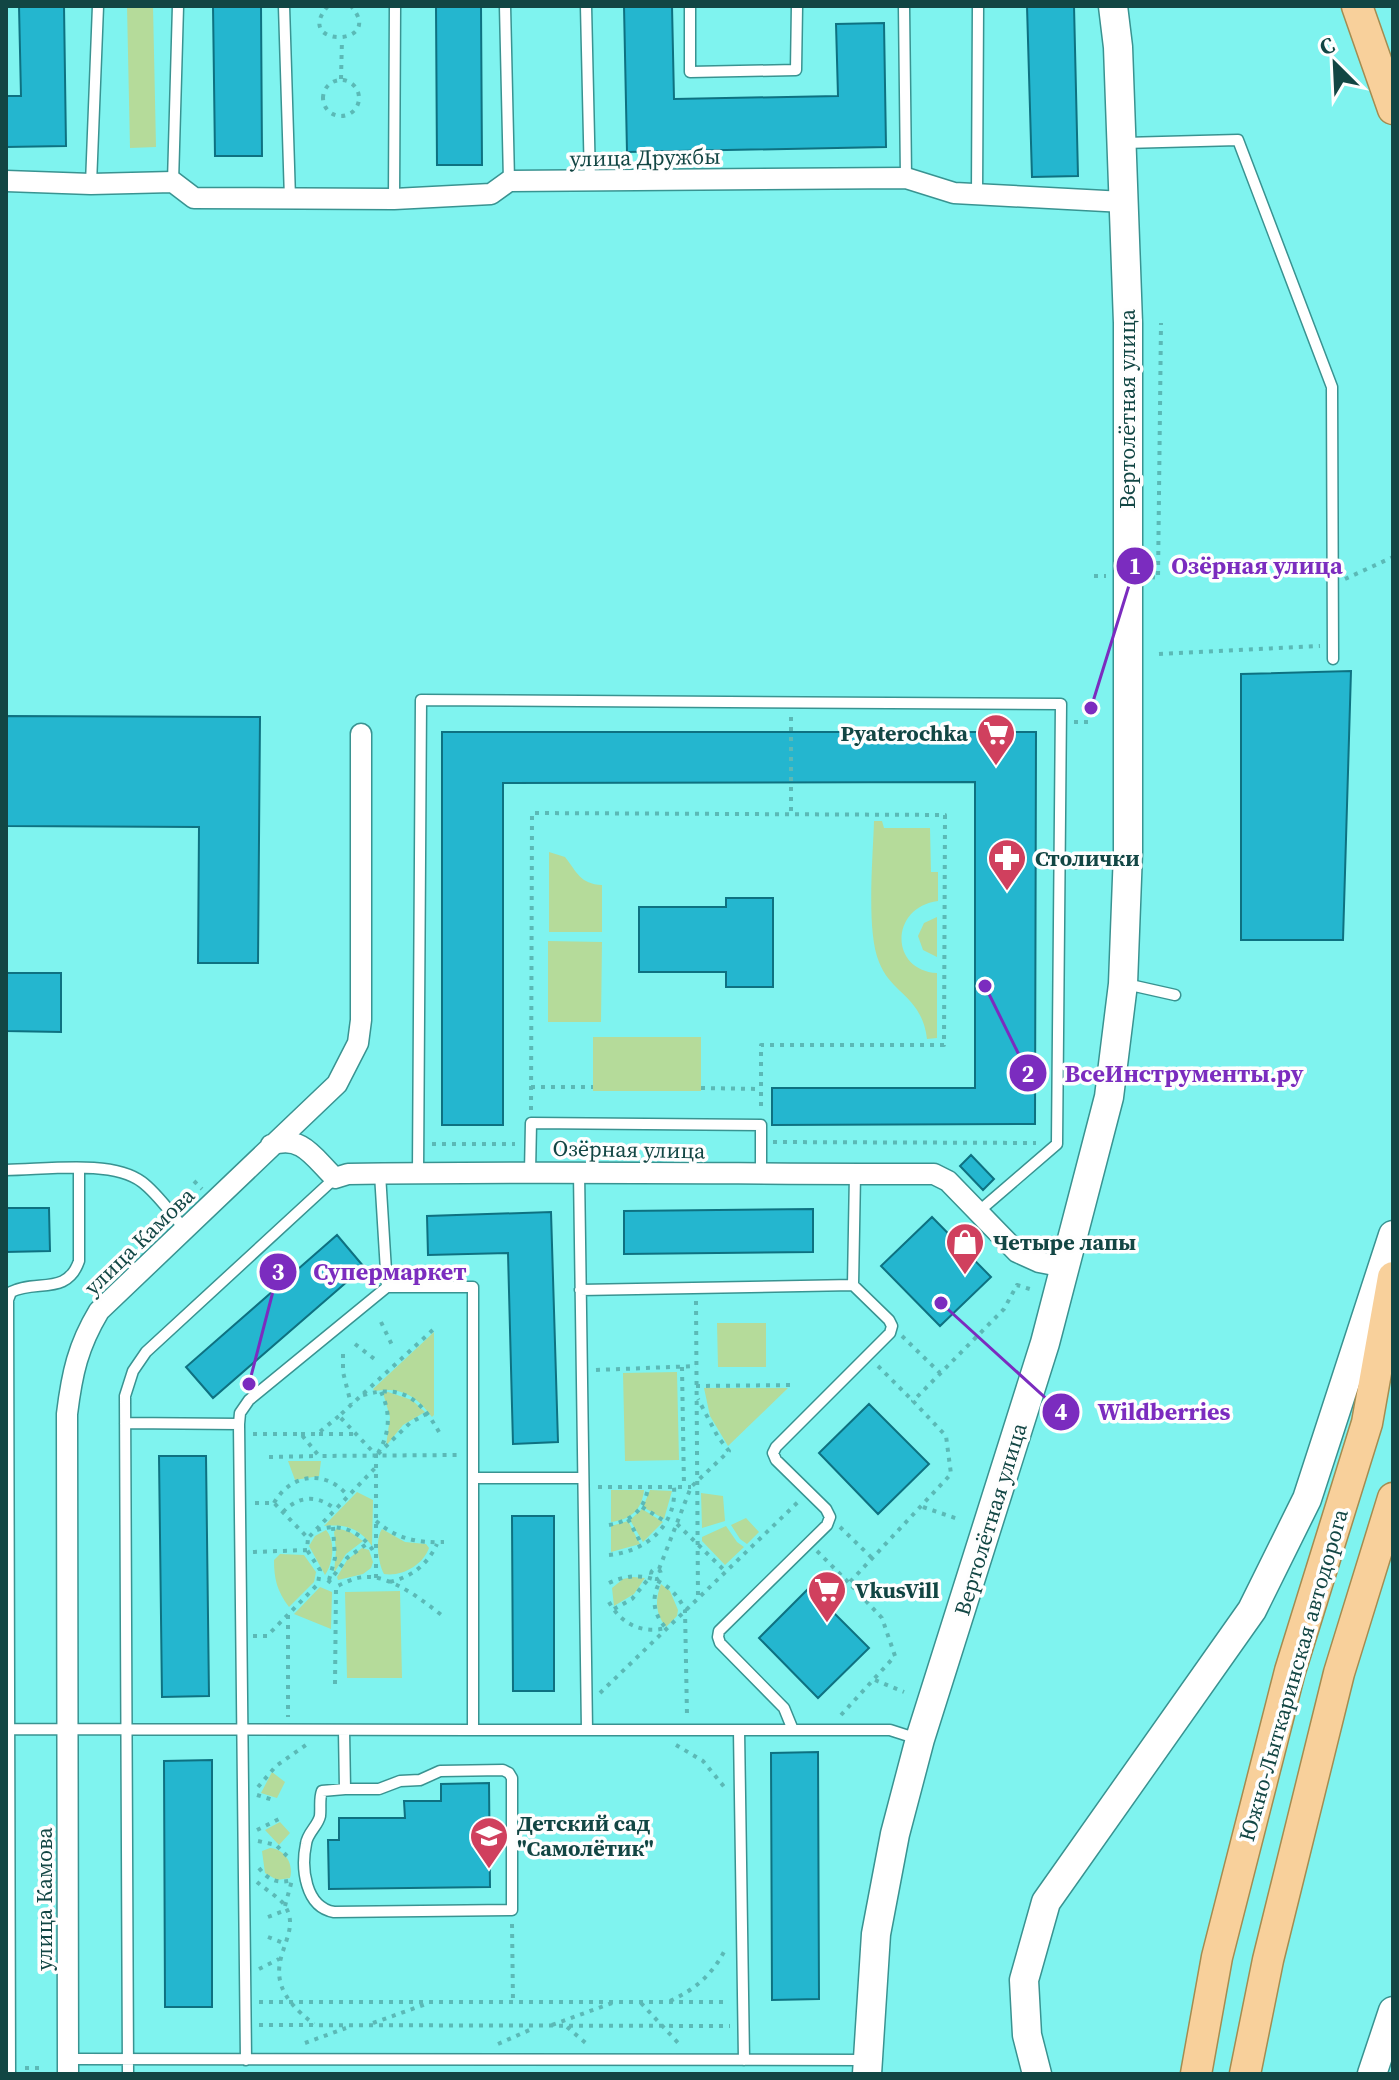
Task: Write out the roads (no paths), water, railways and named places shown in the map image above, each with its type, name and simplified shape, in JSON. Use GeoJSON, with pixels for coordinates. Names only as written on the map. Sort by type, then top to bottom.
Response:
{"type":"FeatureCollection","features":[{"type":"Feature","properties":{"kind":"main road"},"geometry":{"type":"LineString","coordinates":[[1357,6],[1393,109]]}},
{"type":"Feature","properties":{"kind":"main road","name":"Южно-Лыткаринская автодорога"},"geometry":{"type":"LineString","coordinates":[[1196,2074],[1217,1957],[1290,1671],[1367,1423],[1393,1277]]}},
{"type":"Feature","properties":{"kind":"main road","name":"Южно-Лыткаринская автодорога"},"geometry":{"type":"LineString","coordinates":[[1245,2074],[1268,1960],[1339,1673],[1393,1498]]}},
{"type":"Feature","properties":{"kind":"street","name":"Вертолётная улица"},"geometry":{"type":"LineString","coordinates":[[868,2067],[876,1934],[895,1834],[920,1739],[1040,1358],[1065,1267],[1109,1097],[1123,984],[1128,852],[1128,323],[1118,47],[1113,6]]}},
{"type":"Feature","properties":{"kind":"street","name":"улица Дружбы"},"geometry":{"type":"LineString","coordinates":[[173,182],[194,198],[394,199],[491,194],[509,181],[906,178],[954,193],[1124,202]]}},
{"type":"Feature","properties":{"kind":"street"},"geometry":{"type":"LineString","coordinates":[[6,181],[91,184],[173,182]]}},
{"type":"Feature","properties":{"kind":"street","name":"улица Камова"},"geometry":{"type":"LineString","coordinates":[[68,2067],[67,1414],[76,1357],[84,1335],[99,1311],[337,1084],[358,1043],[361,1020],[361,734]]}},
{"type":"Feature","properties":{"kind":"street"},"geometry":{"type":"LineString","coordinates":[[270,1146],[283,1141],[297,1142],[335,1178]]}},
{"type":"Feature","properties":{"kind":"street","name":"Озёрная улица"},"geometry":{"type":"LineString","coordinates":[[335,1178],[348,1174],[579,1171],[934,1174],[948,1181],[1017,1252],[1039,1262],[1065,1267]]}},
{"type":"Feature","properties":{"kind":"street"},"geometry":{"type":"LineString","coordinates":[[1037,2074],[1027,2035],[1024,1980],[1046,1902],[1252,1610],[1307,1499],[1393,1235]]}},
{"type":"Feature","properties":{"kind":"street"},"geometry":{"type":"LineString","coordinates":[[1372,2074],[1393,2011]]}},
{"type":"Feature","properties":{"kind":"lane"},"geometry":{"type":"LineString","coordinates":[[91,184],[98,6]]}},
{"type":"Feature","properties":{"kind":"lane"},"geometry":{"type":"LineString","coordinates":[[173,182],[178,6]]}},
{"type":"Feature","properties":{"kind":"lane"},"geometry":{"type":"LineString","coordinates":[[284,6],[290,199]]}},
{"type":"Feature","properties":{"kind":"lane"},"geometry":{"type":"LineString","coordinates":[[394,199],[395,6]]}},
{"type":"Feature","properties":{"kind":"lane"},"geometry":{"type":"LineString","coordinates":[[505,6],[509,181]]}},
{"type":"Feature","properties":{"kind":"lane"},"geometry":{"type":"LineString","coordinates":[[586,6],[590,182]]}},
{"type":"Feature","properties":{"kind":"lane"},"geometry":{"type":"LineString","coordinates":[[690,6],[690,72],[796,70],[797,6]]}},
{"type":"Feature","properties":{"kind":"lane"},"geometry":{"type":"LineString","coordinates":[[904,6],[906,178]]}},
{"type":"Feature","properties":{"kind":"lane"},"geometry":{"type":"LineString","coordinates":[[977,194],[978,6]]}},
{"type":"Feature","properties":{"kind":"lane"},"geometry":{"type":"LineString","coordinates":[[1122,143],[1238,140],[1332,387],[1333,659]]}},
{"type":"Feature","properties":{"kind":"lane"},"geometry":{"type":"LineString","coordinates":[[418,1173],[421,700],[1061,704],[1057,1144],[978,1212]]}},
{"type":"Feature","properties":{"kind":"lane"},"geometry":{"type":"LineString","coordinates":[[1123,984],[1175,995]]}},
{"type":"Feature","properties":{"kind":"lane"},"geometry":{"type":"LineString","coordinates":[[530,1172],[531,1123],[761,1125],[761,1174]]}},
{"type":"Feature","properties":{"kind":"lane"},"geometry":{"type":"LineString","coordinates":[[10,2074],[8,1300],[11,1292],[21,1287],[52,1285],[76,1271],[79,1261],[79,1169]]}},
{"type":"Feature","properties":{"kind":"lane"},"geometry":{"type":"LineString","coordinates":[[6,1170],[107,1169],[127,1174],[142,1182],[185,1229]]}},
{"type":"Feature","properties":{"kind":"lane"},"geometry":{"type":"LineString","coordinates":[[579,1171],[587,1730]]}},
{"type":"Feature","properties":{"kind":"lane"},"geometry":{"type":"LineString","coordinates":[[380,1174],[387,1287]]}},
{"type":"Feature","properties":{"kind":"lane"},"geometry":{"type":"LineString","coordinates":[[853,1285],[855,1174]]}},
{"type":"Feature","properties":{"kind":"lane"},"geometry":{"type":"LineString","coordinates":[[128,2074],[125,1396],[133,1371],[146,1352],[335,1178]]}},
{"type":"Feature","properties":{"kind":"lane"},"geometry":{"type":"LineString","coordinates":[[580,1290],[853,1285],[892,1326],[890,1333],[773,1453],[776,1460],[826,1509],[830,1517],[827,1525],[719,1631],[720,1643],[784,1708],[793,1730]]}},
{"type":"Feature","properties":{"kind":"lane"},"geometry":{"type":"LineString","coordinates":[[246,2060],[240,1413],[249,1400],[387,1287],[473,1287],[473,1730]]}},
{"type":"Feature","properties":{"kind":"lane"},"geometry":{"type":"LineString","coordinates":[[125,1423],[240,1429]]}},
{"type":"Feature","properties":{"kind":"lane"},"geometry":{"type":"LineString","coordinates":[[473,1478],[583,1483]]}},
{"type":"Feature","properties":{"kind":"lane"},"geometry":{"type":"LineString","coordinates":[[8,1729],[890,1730],[920,1739]]}},
{"type":"Feature","properties":{"kind":"lane"},"geometry":{"type":"LineString","coordinates":[[344,1730],[345,1789]]}},
{"type":"Feature","properties":{"kind":"lane"},"geometry":{"type":"LineString","coordinates":[[739,1730],[744,2060]]}},
{"type":"Feature","properties":{"kind":"lane"},"geometry":{"type":"LineString","coordinates":[[503,1770],[509,1773],[512,1778],[512,1910],[328,1911],[307,1890],[306,1842],[319,1819],[322,1791],[345,1789],[379,1789],[444,1771],[503,1770]]}},
{"type":"Feature","properties":{"kind":"lane"},"geometry":{"type":"LineString","coordinates":[[68,2067],[128,2059],[744,2060],[868,2067]]}},
{"type":"Feature","properties":{"kind":"lane"},"geometry":{"type":"LineString","coordinates":[[349,2059],[349,2074]]}},
{"type":"Feature","properties":{"kind":"lane"},"geometry":{"type":"LineString","coordinates":[[639,2060],[640,2074]]}},
{"type":"Feature","properties":{"kind":"place","name":"Озёрная улица"},"geometry":{"type":"Point","coordinates":[1091,708]}},
{"type":"Feature","properties":{"kind":"place","name":"Pyaterochka"},"geometry":{"type":"Point","coordinates":[996,767]}},
{"type":"Feature","properties":{"kind":"place","name":"Столички"},"geometry":{"type":"Point","coordinates":[1007,892]}},
{"type":"Feature","properties":{"kind":"place","name":"ВсеИнструменты.ру"},"geometry":{"type":"Point","coordinates":[985,986]}},
{"type":"Feature","properties":{"kind":"place","name":"Четыре лапы"},"geometry":{"type":"Point","coordinates":[965,1276]}},
{"type":"Feature","properties":{"kind":"place","name":"Wildberries"},"geometry":{"type":"Point","coordinates":[941,1303]}},
{"type":"Feature","properties":{"kind":"place","name":"Супермаркет"},"geometry":{"type":"Point","coordinates":[249,1384]}},
{"type":"Feature","properties":{"kind":"place","name":"VkusVill"},"geometry":{"type":"Point","coordinates":[827,1624]}},
{"type":"Feature","properties":{"kind":"place","name":"Детский сад \"Самолётик\""},"geometry":{"type":"Point","coordinates":[489,1870]}}]}
